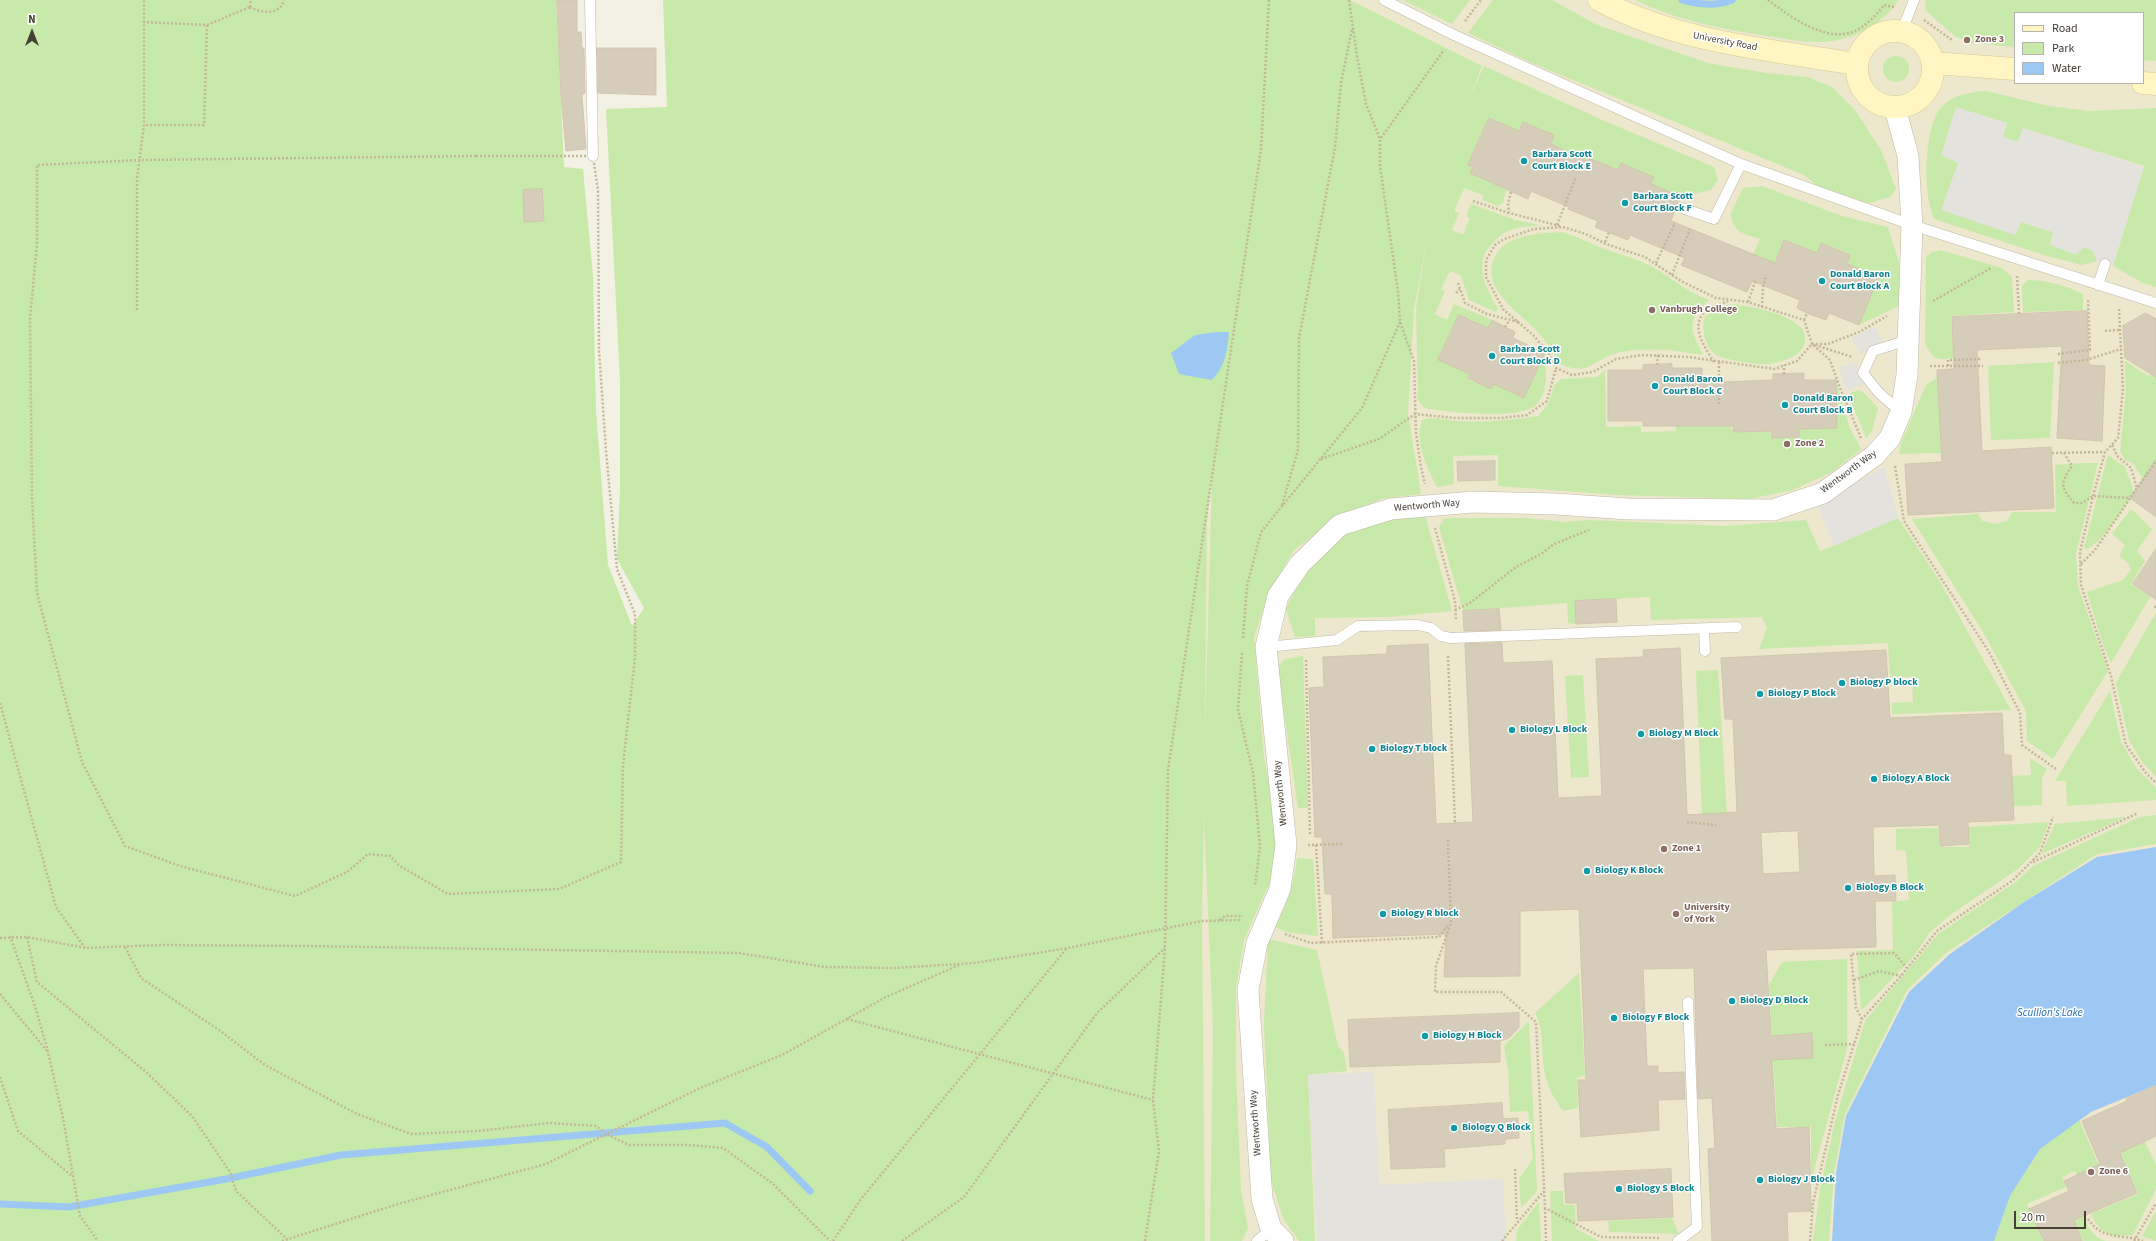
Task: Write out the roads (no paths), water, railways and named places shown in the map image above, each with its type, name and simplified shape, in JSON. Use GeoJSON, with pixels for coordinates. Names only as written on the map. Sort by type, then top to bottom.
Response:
{"type":"FeatureCollection","features":[{"type":"Feature","properties":{"kind":"street","name":"University Road"},"geometry":{"type":"LineString","coordinates":[[1599,0],[1620,12],[1690,35],[1750,48],[1857,64]]}},
{"type":"Feature","properties":{"kind":"street"},"geometry":{"type":"LineString","coordinates":[[1887,32],[1902,32],[1914,36],[1930,52],[1933,64],[1933,78],[1928,89],[1921,98],[1910,105],[1895,108],[1882,106],[1867,96],[1860,85],[1857,64],[1861,51],[1874,37],[1887,32]]}},
{"type":"Feature","properties":{"kind":"street"},"geometry":{"type":"LineString","coordinates":[[1933,64],[2014,69]]}},
{"type":"Feature","properties":{"kind":"street"},"geometry":{"type":"LineString","coordinates":[[2144,83],[2156,84]]}},
{"type":"Feature","properties":{"kind":"street","name":"Wentworth Way"},"geometry":{"type":"LineString","coordinates":[[1270,1237],[1262,1199],[1248,990],[1257,943],[1251,921],[1280,889],[1286,845],[1266,647],[1278,596],[1300,564],[1340,525],[1391,509],[1474,502],[1556,504],[1628,509],[1773,510],[1823,493],[1885,457],[1890,438],[1901,412],[1908,365],[1912,225],[1908,156],[1895,108]]}},
{"type":"Feature","properties":{"kind":"lane"},"geometry":{"type":"LineString","coordinates":[[590,0],[593,156]]}},
{"type":"Feature","properties":{"kind":"lane"},"geometry":{"type":"LineString","coordinates":[[1384,0],[1454,36],[1741,164],[1912,225],[2156,303]]}},
{"type":"Feature","properties":{"kind":"lane"},"geometry":{"type":"LineString","coordinates":[[1902,32],[1914,0]]}},
{"type":"Feature","properties":{"kind":"lane"},"geometry":{"type":"LineString","coordinates":[[1682,208],[1714,219],[1741,164]]}},
{"type":"Feature","properties":{"kind":"lane"},"geometry":{"type":"LineString","coordinates":[[2098,285],[2105,264]]}},
{"type":"Feature","properties":{"kind":"lane"},"geometry":{"type":"LineString","coordinates":[[1901,412],[1879,393],[1864,373],[1873,351],[1908,340]]}},
{"type":"Feature","properties":{"kind":"lane"},"geometry":{"type":"LineString","coordinates":[[1266,647],[1337,640],[1358,626],[1418,625],[1432,628],[1441,636],[1451,638],[1737,628]]}},
{"type":"Feature","properties":{"kind":"lane"},"geometry":{"type":"LineString","coordinates":[[1704,629],[1705,651]]}},
{"type":"Feature","properties":{"kind":"lane"},"geometry":{"type":"LineString","coordinates":[[1678,1241],[1697,1227],[1688,1002]]}},
{"type":"Feature","properties":{"kind":"water"},"geometry":{"type":"Polygon","coordinates":[[[1229,332],[1223,363],[1212,380],[1179,374],[1171,353],[1195,335],[1229,332]]]}},
{"type":"Feature","properties":{"kind":"water","name":"Scullion's Lake"},"geometry":{"type":"Polygon","coordinates":[[[2156,847],[2156,1085],[2091,1112],[2040,1149],[2010,1196],[1994,1241],[1832,1241],[1836,1173],[1846,1116],[1909,992],[1950,954],[2024,902],[2097,857],[2156,847]]]}},
{"type":"Feature","properties":{"kind":"waterway"},"geometry":{"type":"LineString","coordinates":[[1682,0],[1701,4],[1719,4],[1732,0]]}},
{"type":"Feature","properties":{"kind":"waterway"},"geometry":{"type":"LineString","coordinates":[[0,1204],[69,1207],[226,1179],[341,1155],[725,1123],[767,1147],[810,1191]]}},
{"type":"Feature","properties":{"kind":"place","name":"Zone 3"},"geometry":{"type":"Point","coordinates":[1967,40]}},
{"type":"Feature","properties":{"kind":"place","name":"Barbara Scott Court Block E"},"geometry":{"type":"Point","coordinates":[1524,161]}},
{"type":"Feature","properties":{"kind":"place","name":"Barbara Scott Court Block F"},"geometry":{"type":"Point","coordinates":[1625,203]}},
{"type":"Feature","properties":{"kind":"place","name":"Donald Baron Court Block A"},"geometry":{"type":"Point","coordinates":[1822,281]}},
{"type":"Feature","properties":{"kind":"place","name":"Vanbrugh College"},"geometry":{"type":"Point","coordinates":[1652,310]}},
{"type":"Feature","properties":{"kind":"place","name":"Barbara Scott Court Block D"},"geometry":{"type":"Point","coordinates":[1492,356]}},
{"type":"Feature","properties":{"kind":"place","name":"Donald Baron Court Block C"},"geometry":{"type":"Point","coordinates":[1655,386]}},
{"type":"Feature","properties":{"kind":"place","name":"Donald Baron Court Block B"},"geometry":{"type":"Point","coordinates":[1785,405]}},
{"type":"Feature","properties":{"kind":"place","name":"Zone 2"},"geometry":{"type":"Point","coordinates":[1787,444]}},
{"type":"Feature","properties":{"kind":"place","name":"Biology P block"},"geometry":{"type":"Point","coordinates":[1842,683]}},
{"type":"Feature","properties":{"kind":"place","name":"Biology P Block"},"geometry":{"type":"Point","coordinates":[1760,694]}},
{"type":"Feature","properties":{"kind":"place","name":"Biology L Block"},"geometry":{"type":"Point","coordinates":[1512,730]}},
{"type":"Feature","properties":{"kind":"place","name":"Biology M Block"},"geometry":{"type":"Point","coordinates":[1641,734]}},
{"type":"Feature","properties":{"kind":"place","name":"Biology T block"},"geometry":{"type":"Point","coordinates":[1372,749]}},
{"type":"Feature","properties":{"kind":"place","name":"Biology A Block"},"geometry":{"type":"Point","coordinates":[1874,779]}},
{"type":"Feature","properties":{"kind":"place","name":"Zone 1"},"geometry":{"type":"Point","coordinates":[1664,849]}},
{"type":"Feature","properties":{"kind":"place","name":"Biology K Block"},"geometry":{"type":"Point","coordinates":[1587,871]}},
{"type":"Feature","properties":{"kind":"place","name":"Biology B Block"},"geometry":{"type":"Point","coordinates":[1848,888]}},
{"type":"Feature","properties":{"kind":"place","name":"Biology R block"},"geometry":{"type":"Point","coordinates":[1383,914]}},
{"type":"Feature","properties":{"kind":"place","name":"University of York"},"geometry":{"type":"Point","coordinates":[1676,914]}},
{"type":"Feature","properties":{"kind":"place","name":"Biology D Block"},"geometry":{"type":"Point","coordinates":[1732,1001]}},
{"type":"Feature","properties":{"kind":"place","name":"Biology F Block"},"geometry":{"type":"Point","coordinates":[1614,1018]}},
{"type":"Feature","properties":{"kind":"place","name":"Biology H Block"},"geometry":{"type":"Point","coordinates":[1425,1036]}},
{"type":"Feature","properties":{"kind":"place","name":"Biology Q Block"},"geometry":{"type":"Point","coordinates":[1454,1128]}},
{"type":"Feature","properties":{"kind":"place","name":"Zone 6"},"geometry":{"type":"Point","coordinates":[2091,1172]}},
{"type":"Feature","properties":{"kind":"place","name":"Biology J Block"},"geometry":{"type":"Point","coordinates":[1760,1180]}},
{"type":"Feature","properties":{"kind":"place","name":"Biology S Block"},"geometry":{"type":"Point","coordinates":[1619,1189]}}]}
